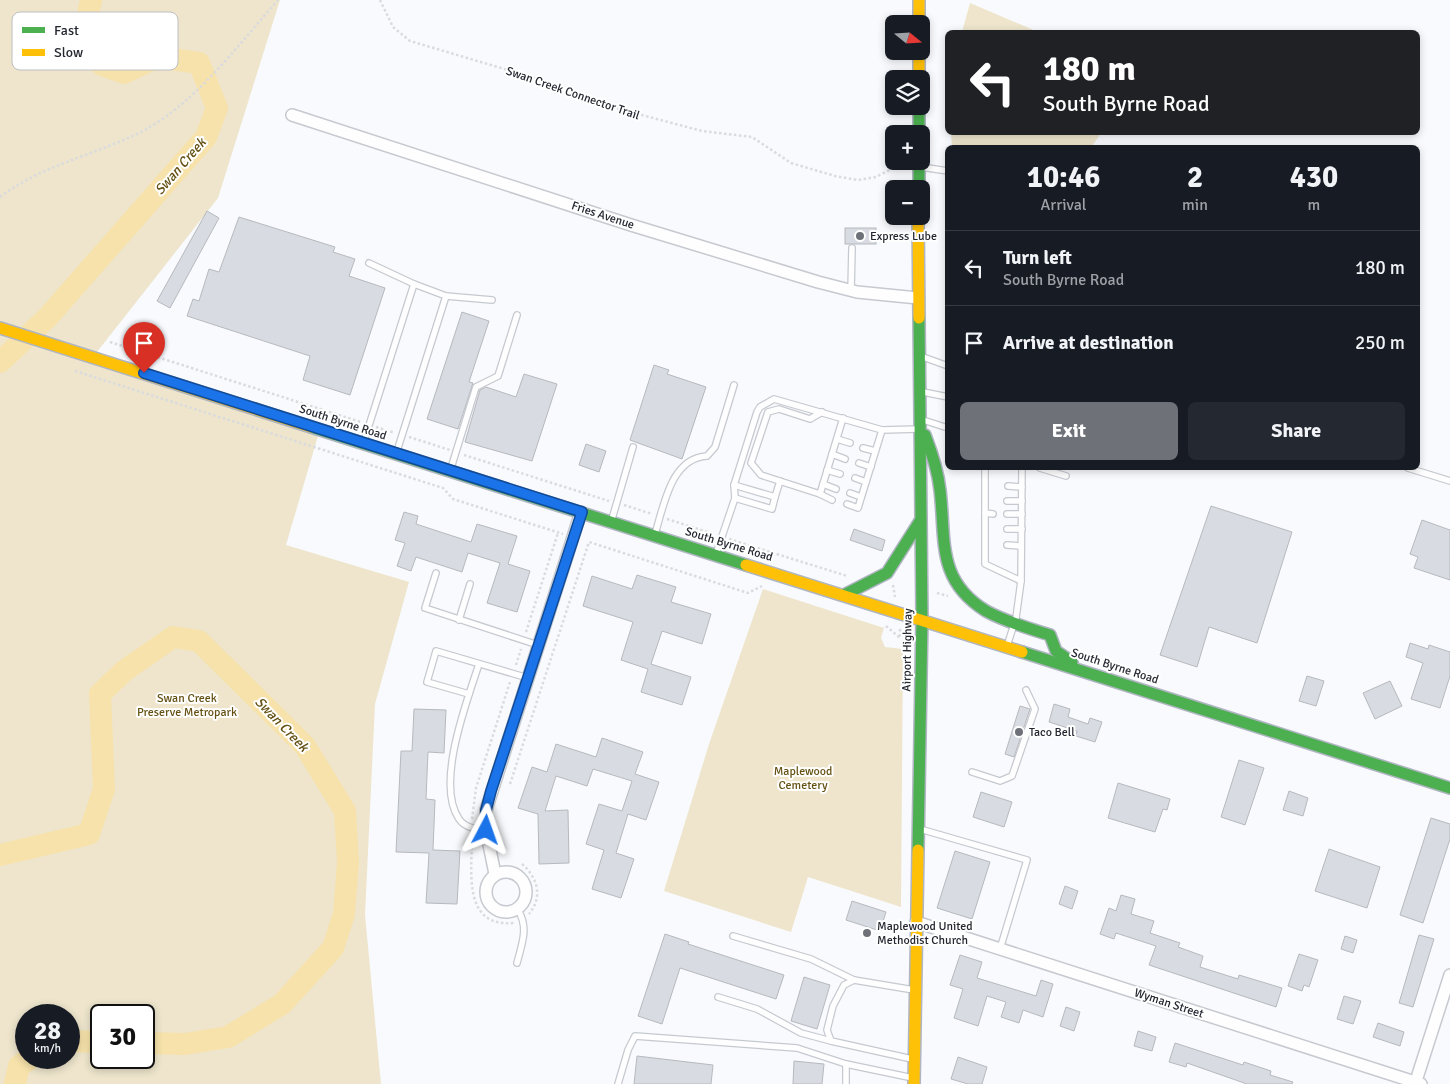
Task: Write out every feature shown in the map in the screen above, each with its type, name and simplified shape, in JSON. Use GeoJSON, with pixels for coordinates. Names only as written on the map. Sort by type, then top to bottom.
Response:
{"type":"FeatureCollection","features":[{"type":"Feature","properties":{"kind":"main road"},"geometry":{"type":"LineString","coordinates":[[919,0],[919,15]]}},
{"type":"Feature","properties":{"kind":"main road","name":"Airport Highway"},"geometry":{"type":"LineString","coordinates":[[914,1081],[922,619],[918,225]]}},
{"type":"Feature","properties":{"kind":"main road","name":"South Byrne Road"},"geometry":{"type":"LineString","coordinates":[[0,328],[898,611],[1450,788]]}},
{"type":"Feature","properties":{"kind":"main road"},"geometry":{"type":"LineString","coordinates":[[919,424],[937,471],[942,552],[950,577],[962,592],[979,606],[1014,622],[1050,635],[1056,651],[1085,671]]}},
{"type":"Feature","properties":{"kind":"main road"},"geometry":{"type":"LineString","coordinates":[[844,595],[882,576],[892,566],[921,521]]}},
{"type":"Feature","properties":{"kind":"street","name":"Fries Avenue"},"geometry":{"type":"LineString","coordinates":[[292,115],[631,224],[850,291],[918,298]]}},
{"type":"Feature","properties":{"kind":"street"},"geometry":{"type":"LineString","coordinates":[[495,874],[509,872],[522,879],[527,894],[518,910],[502,912],[489,904],[486,889],[495,874],[486,830],[486,810],[582,512]]}},
{"type":"Feature","properties":{"kind":"street","name":"Wyman Street"},"geometry":{"type":"LineString","coordinates":[[916,922],[1417,1083]]}},
{"type":"Feature","properties":{"kind":"street"},"geometry":{"type":"LineString","coordinates":[[1417,1083],[1450,975]]}},
{"type":"Feature","properties":{"kind":"lane"},"geometry":{"type":"LineString","coordinates":[[930,167],[945,170]]}},
{"type":"Feature","properties":{"kind":"lane"},"geometry":{"type":"LineString","coordinates":[[850,291],[852,248]]}},
{"type":"Feature","properties":{"kind":"lane"},"geometry":{"type":"LineString","coordinates":[[369,263],[414,284],[446,296],[492,300]]}},
{"type":"Feature","properties":{"kind":"lane"},"geometry":{"type":"LineString","coordinates":[[364,443],[414,284]]}},
{"type":"Feature","properties":{"kind":"lane"},"geometry":{"type":"LineString","coordinates":[[397,453],[446,296]]}},
{"type":"Feature","properties":{"kind":"lane"},"geometry":{"type":"LineString","coordinates":[[451,470],[476,387],[498,376],[517,314]]}},
{"type":"Feature","properties":{"kind":"lane"},"geometry":{"type":"LineString","coordinates":[[919,355],[945,365]]}},
{"type":"Feature","properties":{"kind":"lane"},"geometry":{"type":"LineString","coordinates":[[655,535],[674,476],[694,458],[707,456],[715,447],[734,385]]}},
{"type":"Feature","properties":{"kind":"lane"},"geometry":{"type":"LineString","coordinates":[[919,391],[945,396]]}},
{"type":"Feature","properties":{"kind":"lane"},"geometry":{"type":"LineString","coordinates":[[716,554],[735,498],[734,485],[760,407],[774,399],[882,430],[919,424],[945,428]]}},
{"type":"Feature","properties":{"kind":"lane"},"geometry":{"type":"LineString","coordinates":[[822,412],[810,419],[773,409],[765,417],[751,463],[761,475],[820,494],[832,500]]}},
{"type":"Feature","properties":{"kind":"lane"},"geometry":{"type":"LineString","coordinates":[[820,494],[843,418]]}},
{"type":"Feature","properties":{"kind":"lane"},"geometry":{"type":"LineString","coordinates":[[846,504],[858,508],[882,430]]}},
{"type":"Feature","properties":{"kind":"lane"},"geometry":{"type":"LineString","coordinates":[[837,439],[850,443]]}},
{"type":"Feature","properties":{"kind":"lane"},"geometry":{"type":"LineString","coordinates":[[611,521],[633,447]]}},
{"type":"Feature","properties":{"kind":"lane"},"geometry":{"type":"LineString","coordinates":[[864,448],[875,451]]}},
{"type":"Feature","properties":{"kind":"lane"},"geometry":{"type":"LineString","coordinates":[[832,454],[845,459]]}},
{"type":"Feature","properties":{"kind":"lane"},"geometry":{"type":"LineString","coordinates":[[859,463],[871,467]]}},
{"type":"Feature","properties":{"kind":"lane"},"geometry":{"type":"LineString","coordinates":[[827,470],[840,474]]}},
{"type":"Feature","properties":{"kind":"lane"},"geometry":{"type":"LineString","coordinates":[[985,470],[985,564],[1021,581]]}},
{"type":"Feature","properties":{"kind":"lane"},"geometry":{"type":"LineString","coordinates":[[1007,646],[1014,622],[1021,581],[1022,470]]}},
{"type":"Feature","properties":{"kind":"lane"},"geometry":{"type":"LineString","coordinates":[[1046,470],[1066,476]]}},
{"type":"Feature","properties":{"kind":"lane"},"geometry":{"type":"LineString","coordinates":[[1414,470],[1450,481]]}},
{"type":"Feature","properties":{"kind":"lane"},"geometry":{"type":"LineString","coordinates":[[855,478],[866,482]]}},
{"type":"Feature","properties":{"kind":"lane"},"geometry":{"type":"LineString","coordinates":[[735,498],[772,509],[780,481]]}},
{"type":"Feature","properties":{"kind":"lane"},"geometry":{"type":"LineString","coordinates":[[823,484],[836,489]]}},
{"type":"Feature","properties":{"kind":"lane"},"geometry":{"type":"LineString","coordinates":[[734,485],[775,498]]}},
{"type":"Feature","properties":{"kind":"lane"},"geometry":{"type":"LineString","coordinates":[[985,485],[994,486]]}},
{"type":"Feature","properties":{"kind":"lane"},"geometry":{"type":"LineString","coordinates":[[1008,486],[1022,486]]}},
{"type":"Feature","properties":{"kind":"lane"},"geometry":{"type":"LineString","coordinates":[[850,493],[861,497]]}},
{"type":"Feature","properties":{"kind":"lane"},"geometry":{"type":"LineString","coordinates":[[985,502],[994,501]]}},
{"type":"Feature","properties":{"kind":"lane"},"geometry":{"type":"LineString","coordinates":[[1007,501],[1022,501]]}},
{"type":"Feature","properties":{"kind":"lane"},"geometry":{"type":"LineString","coordinates":[[985,514],[993,514]]}},
{"type":"Feature","properties":{"kind":"lane"},"geometry":{"type":"LineString","coordinates":[[1007,514],[1022,514]]}},
{"type":"Feature","properties":{"kind":"lane"},"geometry":{"type":"LineString","coordinates":[[1007,529],[1022,529]]}},
{"type":"Feature","properties":{"kind":"lane"},"geometry":{"type":"LineString","coordinates":[[985,530],[994,530]]}},
{"type":"Feature","properties":{"kind":"lane"},"geometry":{"type":"LineString","coordinates":[[985,544],[993,545]]}},
{"type":"Feature","properties":{"kind":"lane"},"geometry":{"type":"LineString","coordinates":[[1007,545],[1021,546]]}},
{"type":"Feature","properties":{"kind":"lane"},"geometry":{"type":"LineString","coordinates":[[436,573],[425,608],[538,645]]}},
{"type":"Feature","properties":{"kind":"lane"},"geometry":{"type":"LineString","coordinates":[[459,620],[470,584]]}},
{"type":"Feature","properties":{"kind":"lane"},"geometry":{"type":"LineString","coordinates":[[469,694],[427,682],[436,650],[528,678]]}},
{"type":"Feature","properties":{"kind":"lane"},"geometry":{"type":"LineString","coordinates":[[479,664],[449,770],[450,794],[459,819],[472,829],[486,830]]}},
{"type":"Feature","properties":{"kind":"lane"},"geometry":{"type":"LineString","coordinates":[[972,772],[1000,781],[1012,776],[1035,708],[1026,690]]}},
{"type":"Feature","properties":{"kind":"lane"},"geometry":{"type":"LineString","coordinates":[[918,828],[1027,860],[1000,949]]}},
{"type":"Feature","properties":{"kind":"lane"},"geometry":{"type":"LineString","coordinates":[[517,963],[526,931],[523,918],[518,910]]}},
{"type":"Feature","properties":{"kind":"lane"},"geometry":{"type":"LineString","coordinates":[[733,936],[811,959],[854,980],[915,990]]}},
{"type":"Feature","properties":{"kind":"lane"},"geometry":{"type":"LineString","coordinates":[[831,1041],[827,1030],[833,1006],[844,985],[854,980]]}},
{"type":"Feature","properties":{"kind":"lane"},"geometry":{"type":"LineString","coordinates":[[718,997],[757,1010],[801,1033],[914,1060]]}},
{"type":"Feature","properties":{"kind":"lane"},"geometry":{"type":"LineString","coordinates":[[618,1084],[628,1050],[636,1036],[798,1048],[846,1064],[914,1081]]}},
{"type":"Feature","properties":{"kind":"lane"},"geometry":{"type":"LineString","coordinates":[[846,1064],[846,1084]]}},
{"type":"Feature","properties":{"kind":"path"},"geometry":{"type":"LineString","coordinates":[[0,197],[33,177],[56,166],[143,131],[178,108],[278,0]]}},
{"type":"Feature","properties":{"kind":"path","name":"Swan Creek Connector Trail"},"geometry":{"type":"LineString","coordinates":[[380,0],[393,27],[410,40],[528,76],[593,102],[684,128],[752,137],[791,163],[836,176],[858,180],[876,177],[889,170]]}},
{"type":"Feature","properties":{"kind":"path"},"geometry":{"type":"LineString","coordinates":[[110,342],[869,583]]}},
{"type":"Feature","properties":{"kind":"path"},"geometry":{"type":"LineString","coordinates":[[75,371],[443,488],[453,499],[588,543],[748,593],[761,586],[770,589]]}},
{"type":"Feature","properties":{"kind":"path"},"geometry":{"type":"LineString","coordinates":[[510,784],[588,543]]}},
{"type":"Feature","properties":{"kind":"path"},"geometry":{"type":"LineString","coordinates":[[885,625],[900,638],[898,611],[891,582],[900,583]]}},
{"type":"Feature","properties":{"kind":"path"},"geometry":{"type":"LineString","coordinates":[[922,589],[948,596]]}},
{"type":"Feature","properties":{"kind":"green space","name":"Swan Creek Preserve Metropark"},"geometry":{"type":"Polygon","coordinates":[[[0,0],[280,0],[218,198],[93,357],[320,429],[286,545],[409,582],[375,704],[365,915],[381,1084],[0,1084],[0,0]]]}},
{"type":"Feature","properties":{"kind":"green space"},"geometry":{"type":"Polygon","coordinates":[[[970,3],[1033,30],[963,30],[970,3]]]}},
{"type":"Feature","properties":{"kind":"green space"},"geometry":{"type":"Polygon","coordinates":[[[951,135],[1100,135],[1093,145],[952,145],[951,135]]]}},
{"type":"Feature","properties":{"kind":"green space","name":"Maplewood Cemetery"},"geometry":{"type":"Polygon","coordinates":[[[763,589],[884,628],[881,638],[885,647],[903,649],[901,907],[808,877],[791,932],[664,891],[709,744],[763,589]]]}},
{"type":"Feature","properties":{"kind":"building"},"geometry":{"type":"Polygon","coordinates":[[[207,211],[219,218],[170,308],[157,301],[207,211]]]}},
{"type":"Feature","properties":{"kind":"building"},"geometry":{"type":"Polygon","coordinates":[[[239,217],[335,247],[333,252],[355,259],[349,276],[385,288],[350,395],[303,380],[310,356],[187,316],[193,299],[199,301],[209,269],[219,272],[239,217]]]}},
{"type":"Feature","properties":{"kind":"building","name":"Express Lube"},"geometry":{"type":"Polygon","coordinates":[[[845,228],[876,228],[876,244],[845,244],[845,228]]]}},
{"type":"Feature","properties":{"kind":"building"},"geometry":{"type":"Polygon","coordinates":[[[462,312],[489,321],[469,382],[473,383],[458,429],[427,419],[462,312]]]}},
{"type":"Feature","properties":{"kind":"building"},"geometry":{"type":"Polygon","coordinates":[[[654,365],[669,370],[667,374],[706,387],[682,459],[630,440],[654,365]]]}},
{"type":"Feature","properties":{"kind":"building"},"geometry":{"type":"Polygon","coordinates":[[[524,374],[557,384],[532,461],[465,442],[480,390],[486,387],[516,397],[524,374]]]}},
{"type":"Feature","properties":{"kind":"building"},"geometry":{"type":"Polygon","coordinates":[[[586,444],[606,451],[599,472],[579,465],[586,444]]]}},
{"type":"Feature","properties":{"kind":"building"},"geometry":{"type":"Polygon","coordinates":[[[1211,506],[1292,532],[1257,643],[1209,627],[1197,667],[1160,655],[1211,506]]]}},
{"type":"Feature","properties":{"kind":"building"},"geometry":{"type":"Polygon","coordinates":[[[404,512],[418,516],[416,524],[471,542],[477,524],[517,536],[508,564],[530,571],[517,612],[487,603],[500,563],[468,553],[462,572],[416,557],[411,571],[397,566],[405,543],[395,540],[404,512]]]}},
{"type":"Feature","properties":{"kind":"building"},"geometry":{"type":"Polygon","coordinates":[[[1422,520],[1450,530],[1450,580],[1414,568],[1418,557],[1410,554],[1422,520]]]}},
{"type":"Feature","properties":{"kind":"building"},"geometry":{"type":"Polygon","coordinates":[[[854,529],[885,540],[882,551],[850,540],[854,529]]]}},
{"type":"Feature","properties":{"kind":"building"},"geometry":{"type":"Polygon","coordinates":[[[637,575],[676,587],[671,602],[711,614],[702,644],[662,631],[651,664],[691,677],[682,705],[641,692],[648,669],[621,660],[633,622],[583,606],[592,576],[632,589],[637,575]]]}},
{"type":"Feature","properties":{"kind":"building"},"geometry":{"type":"Polygon","coordinates":[[[1410,643],[1428,649],[1429,645],[1450,652],[1450,676],[1440,708],[1411,699],[1423,663],[1406,657],[1410,643]]]}},
{"type":"Feature","properties":{"kind":"building"},"geometry":{"type":"Polygon","coordinates":[[[1307,676],[1324,681],[1316,706],[1299,701],[1307,676]]]}},
{"type":"Feature","properties":{"kind":"building"},"geometry":{"type":"Polygon","coordinates":[[[1390,681],[1402,706],[1375,719],[1363,693],[1390,681]]]}},
{"type":"Feature","properties":{"kind":"building"},"geometry":{"type":"Polygon","coordinates":[[[1054,704],[1070,709],[1068,717],[1088,724],[1090,718],[1102,722],[1095,742],[1076,736],[1077,731],[1049,722],[1054,704]]]}},
{"type":"Feature","properties":{"kind":"building","name":"Taco Bell"},"geometry":{"type":"Polygon","coordinates":[[[1020,706],[1030,709],[1014,757],[1005,754],[1020,706]]]}},
{"type":"Feature","properties":{"kind":"building"},"geometry":{"type":"Polygon","coordinates":[[[414,709],[446,710],[444,753],[428,752],[426,799],[435,800],[433,850],[460,851],[457,904],[426,903],[429,853],[396,852],[401,751],[412,751],[414,709]]]}},
{"type":"Feature","properties":{"kind":"building"},"geometry":{"type":"Polygon","coordinates":[[[602,738],[643,752],[635,774],[659,782],[646,820],[628,814],[616,853],[634,859],[621,898],[592,889],[604,850],[586,844],[599,804],[622,811],[632,781],[593,769],[587,786],[556,776],[545,811],[568,810],[569,863],[539,864],[538,814],[518,808],[532,767],[547,772],[556,744],[596,757],[602,738]]]}},
{"type":"Feature","properties":{"kind":"building"},"geometry":{"type":"Polygon","coordinates":[[[1239,760],[1264,768],[1245,825],[1221,817],[1239,760]]]}},
{"type":"Feature","properties":{"kind":"building"},"geometry":{"type":"Polygon","coordinates":[[[1118,783],[1170,799],[1167,810],[1163,809],[1155,832],[1108,818],[1118,783]]]}},
{"type":"Feature","properties":{"kind":"building"},"geometry":{"type":"Polygon","coordinates":[[[1289,791],[1308,798],[1303,816],[1283,810],[1289,791]]]}},
{"type":"Feature","properties":{"kind":"building"},"geometry":{"type":"Polygon","coordinates":[[[981,792],[1012,802],[1004,827],[973,817],[981,792]]]}},
{"type":"Feature","properties":{"kind":"building"},"geometry":{"type":"Polygon","coordinates":[[[1431,818],[1450,824],[1450,839],[1423,923],[1400,915],[1431,818]]]}},
{"type":"Feature","properties":{"kind":"building"},"geometry":{"type":"Polygon","coordinates":[[[1329,849],[1380,867],[1367,908],[1315,891],[1329,849]]]}},
{"type":"Feature","properties":{"kind":"building"},"geometry":{"type":"Polygon","coordinates":[[[955,851],[990,862],[972,919],[937,908],[955,851]]]}},
{"type":"Feature","properties":{"kind":"building"},"geometry":{"type":"Polygon","coordinates":[[[1065,886],[1078,891],[1072,909],[1059,904],[1065,886]]]}},
{"type":"Feature","properties":{"kind":"building"},"geometry":{"type":"Polygon","coordinates":[[[1121,895],[1135,899],[1131,914],[1154,921],[1150,933],[1180,943],[1178,947],[1203,956],[1200,967],[1238,979],[1239,975],[1282,988],[1276,1007],[1149,965],[1156,946],[1116,933],[1114,939],[1100,934],[1109,908],[1116,911],[1121,895]]]}},
{"type":"Feature","properties":{"kind":"building"},"geometry":{"type":"Polygon","coordinates":[[[852,901],[886,912],[880,931],[846,920],[852,901]]]}},
{"type":"Feature","properties":{"kind":"building"},"geometry":{"type":"Polygon","coordinates":[[[665,934],[689,942],[688,944],[784,975],[776,999],[680,968],[662,1024],[638,1016],[665,934]]]}},
{"type":"Feature","properties":{"kind":"building"},"geometry":{"type":"Polygon","coordinates":[[[1419,935],[1434,939],[1413,1007],[1399,1003],[1419,935]]]}},
{"type":"Feature","properties":{"kind":"building"},"geometry":{"type":"Polygon","coordinates":[[[1345,936],[1357,940],[1353,953],[1341,949],[1345,936]]]}},
{"type":"Feature","properties":{"kind":"building"},"geometry":{"type":"Polygon","coordinates":[[[1299,954],[1318,960],[1309,987],[1304,985],[1302,991],[1288,986],[1299,954]]]}},
{"type":"Feature","properties":{"kind":"building"},"geometry":{"type":"Polygon","coordinates":[[[960,955],[982,962],[977,978],[1036,996],[1041,980],[1053,984],[1043,1017],[1023,1010],[1019,1023],[1001,1017],[1006,1002],[987,996],[978,1026],[954,1018],[963,989],[950,985],[960,955]]]}},
{"type":"Feature","properties":{"kind":"building"},"geometry":{"type":"Polygon","coordinates":[[[804,977],[830,985],[817,1029],[791,1021],[804,977]]]}},
{"type":"Feature","properties":{"kind":"building"},"geometry":{"type":"Polygon","coordinates":[[[1344,996],[1361,1001],[1353,1024],[1337,1019],[1344,996]]]}},
{"type":"Feature","properties":{"kind":"building"},"geometry":{"type":"Polygon","coordinates":[[[1066,1007],[1080,1012],[1074,1031],[1060,1026],[1066,1007]]]}},
{"type":"Feature","properties":{"kind":"building"},"geometry":{"type":"Polygon","coordinates":[[[1378,1023],[1404,1032],[1400,1046],[1373,1037],[1378,1023]]]}},
{"type":"Feature","properties":{"kind":"building"},"geometry":{"type":"Polygon","coordinates":[[[1138,1031],[1156,1037],[1152,1051],[1134,1046],[1138,1031]]]}},
{"type":"Feature","properties":{"kind":"building"},"geometry":{"type":"Polygon","coordinates":[[[1175,1043],[1243,1065],[1244,1062],[1271,1071],[1270,1075],[1293,1082],[1292,1084],[1247,1084],[1187,1063],[1186,1067],[1169,1062],[1175,1043]]]}},
{"type":"Feature","properties":{"kind":"building"},"geometry":{"type":"Polygon","coordinates":[[[637,1056],[713,1065],[711,1084],[634,1084],[637,1056]]]}},
{"type":"Feature","properties":{"kind":"building"},"geometry":{"type":"Polygon","coordinates":[[[958,1057],[987,1067],[982,1084],[968,1084],[951,1079],[958,1057]]]}},
{"type":"Feature","properties":{"kind":"building"},"geometry":{"type":"Polygon","coordinates":[[[794,1061],[824,1064],[822,1084],[793,1084],[794,1061]]]}},
{"type":"Feature","properties":{"kind":"waterway","name":"Swan Creek"},"geometry":{"type":"LineString","coordinates":[[88,12],[91,0]]}},
{"type":"Feature","properties":{"kind":"waterway","name":"Swan Creek"},"geometry":{"type":"LineString","coordinates":[[0,362],[47,318],[206,137],[217,108],[199,63],[178,60]]}},
{"type":"Feature","properties":{"kind":"waterway","name":"Swan Creek"},"geometry":{"type":"LineString","coordinates":[[116,70],[124,73],[130,70]]}},
{"type":"Feature","properties":{"kind":"waterway","name":"Swan Creek"},"geometry":{"type":"LineString","coordinates":[[0,855],[89,834],[104,789],[100,694],[124,671],[173,637],[199,641],[305,746],[345,811],[348,862],[344,914],[333,948],[282,1004],[228,1037],[185,1044],[155,1043]]}},
{"type":"Feature","properties":{"kind":"waterway","name":"Swan Creek"},"geometry":{"type":"LineString","coordinates":[[80,1041],[90,1042]]}},
{"type":"Feature","properties":{"kind":"waterway","name":"Swan Creek"},"geometry":{"type":"LineString","coordinates":[[15,1084],[18,1069]]}},
{"type":"Feature","properties":{"kind":"traffic: fast"},"geometry":{"type":"LineString","coordinates":[[919,115],[919,125]]}},
{"type":"Feature","properties":{"kind":"traffic: fast"},"geometry":{"type":"LineString","coordinates":[[919,170],[919,180]]}},
{"type":"Feature","properties":{"kind":"traffic: fast"},"geometry":{"type":"LineString","coordinates":[[918,850],[922,619],[919,318]]}},
{"type":"Feature","properties":{"kind":"traffic: fast"},"geometry":{"type":"LineString","coordinates":[[311,427],[746,565]]}},
{"type":"Feature","properties":{"kind":"traffic: fast"},"geometry":{"type":"LineString","coordinates":[[925,435],[939,483],[946,558],[959,586],[970,599],[986,611],[1009,622],[1050,635],[1056,651],[1072,662]]}},
{"type":"Feature","properties":{"kind":"traffic: fast"},"geometry":{"type":"LineString","coordinates":[[844,595],[887,573],[920,521]]}},
{"type":"Feature","properties":{"kind":"traffic: fast"},"geometry":{"type":"LineString","coordinates":[[1022,652],[1450,788]]}},
{"type":"Feature","properties":{"kind":"traffic: slow"},"geometry":{"type":"LineString","coordinates":[[919,0],[919,15]]}},
{"type":"Feature","properties":{"kind":"traffic: slow"},"geometry":{"type":"LineString","coordinates":[[919,60],[919,70]]}},
{"type":"Feature","properties":{"kind":"traffic: slow"},"geometry":{"type":"LineString","coordinates":[[918,225],[919,318]]}},
{"type":"Feature","properties":{"kind":"traffic: slow"},"geometry":{"type":"LineString","coordinates":[[0,328],[311,427]]}},
{"type":"Feature","properties":{"kind":"traffic: slow"},"geometry":{"type":"LineString","coordinates":[[746,565],[1022,652]]}},
{"type":"Feature","properties":{"kind":"traffic: slow"},"geometry":{"type":"LineString","coordinates":[[914,1084],[918,850]]}},
{"type":"Feature","properties":{"kind":"place","name":"Express Lube"},"geometry":{"type":"Point","coordinates":[860,236]}},
{"type":"Feature","properties":{"kind":"place","name":"Taco Bell"},"geometry":{"type":"Point","coordinates":[1019,732]}},
{"type":"Feature","properties":{"kind":"place","name":"Maplewood United Methodist Church"},"geometry":{"type":"Point","coordinates":[867,933]}},
{"type":"Feature","properties":{"kind":"route"},"geometry":{"type":"LineString","coordinates":[[144,373],[582,512],[491,791],[486,810],[486,830]]}}]}
